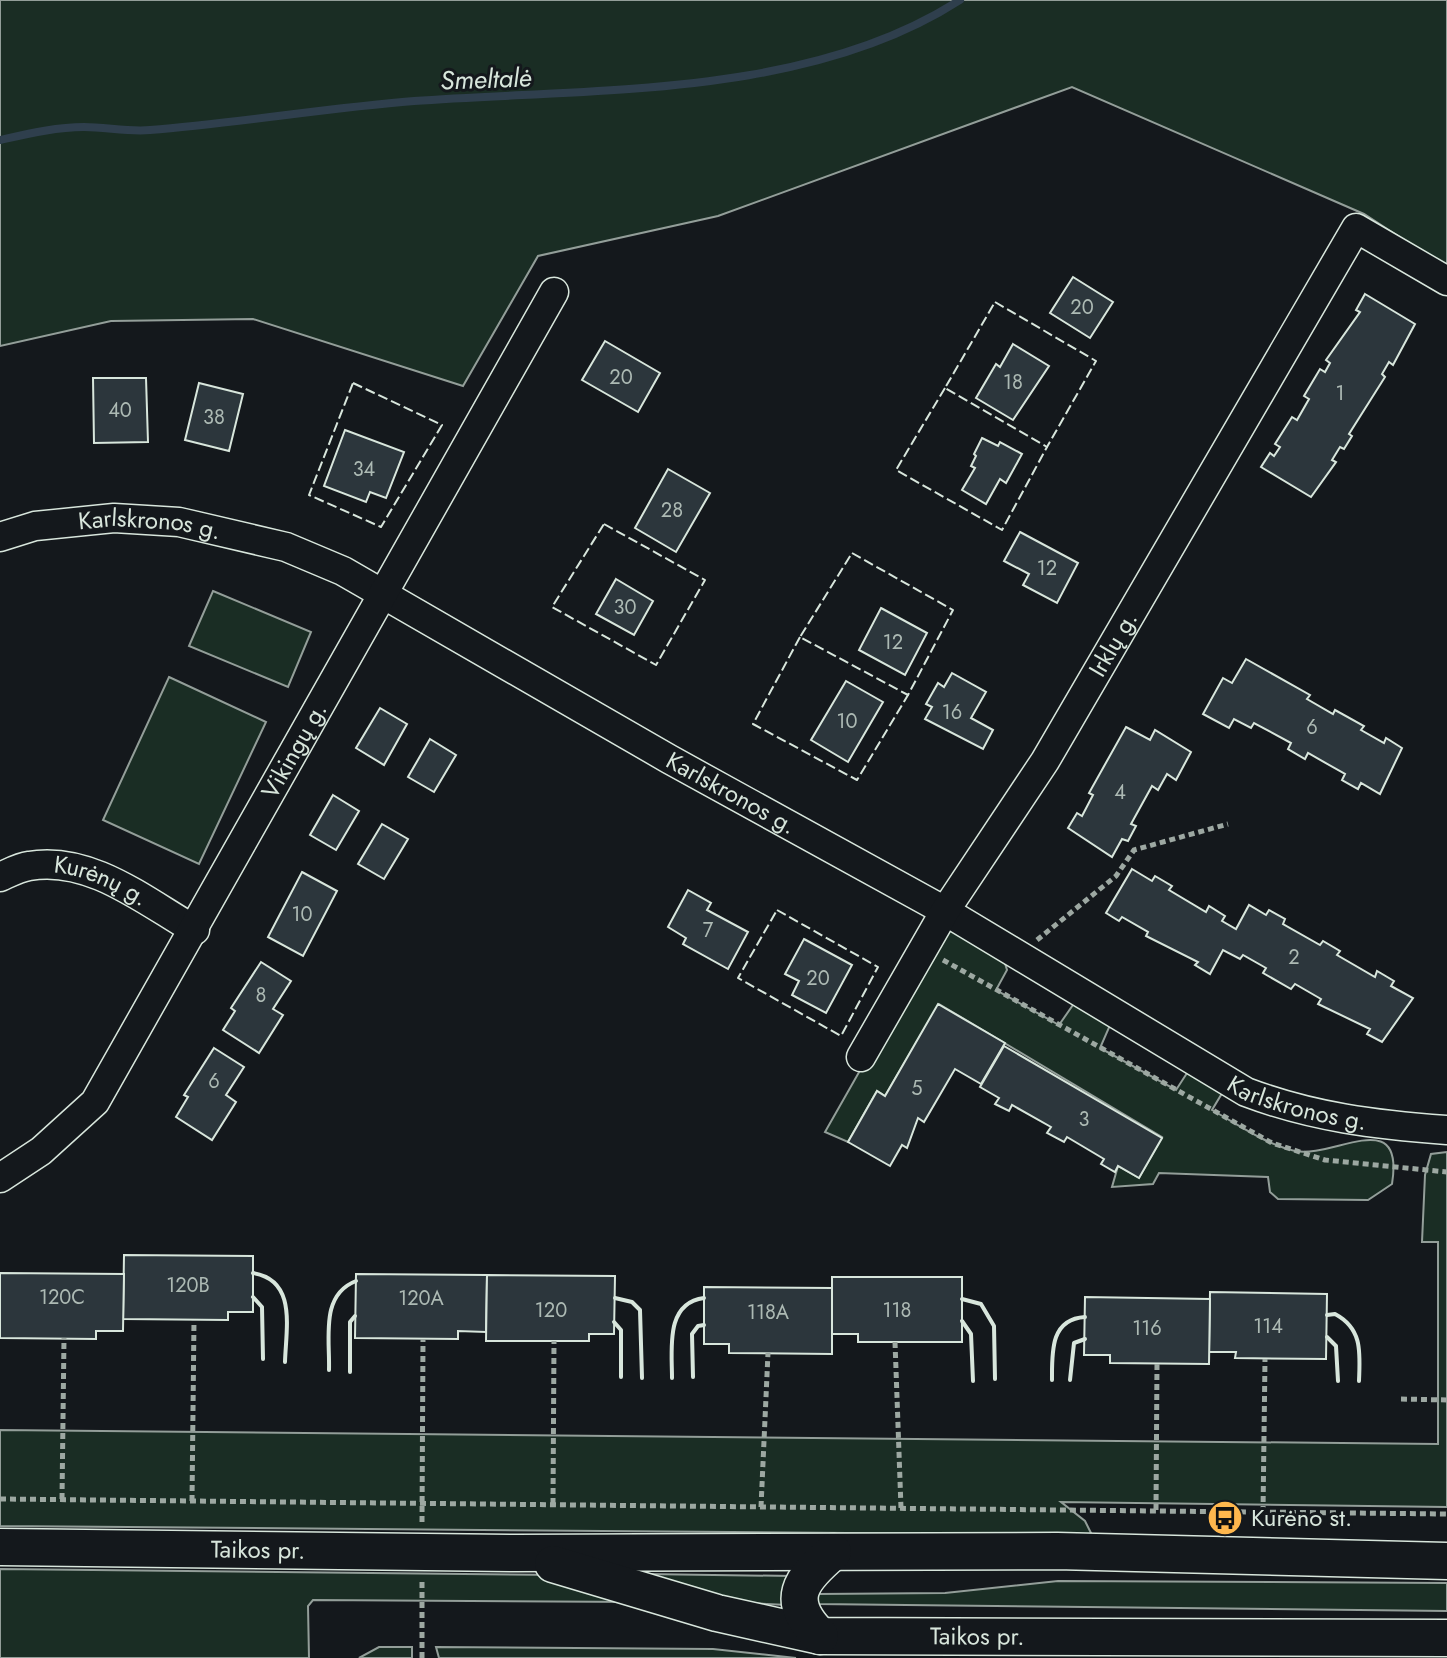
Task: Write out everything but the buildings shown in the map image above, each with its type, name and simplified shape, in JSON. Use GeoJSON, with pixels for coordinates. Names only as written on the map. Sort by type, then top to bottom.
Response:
{"type":"FeatureCollection","features":[{"type":"Feature","properties":{"kind":"main road","name":"Taikos pr."},"geometry":{"type":"LineString","coordinates":[[0,1547],[517,1553],[1057,1551],[1447,1561]]}},
{"type":"Feature","properties":{"kind":"main road"},"geometry":{"type":"LineString","coordinates":[[820,1636],[800,1610],[799,1595],[807,1574],[833,1552]]}},
{"type":"Feature","properties":{"kind":"main road","name":"Taikos pr."},"geometry":{"type":"LineString","coordinates":[[517,1553],[717,1613],[820,1636],[1065,1648],[1447,1638]]}},
{"type":"Feature","properties":{"kind":"street","name":"Irklų g."},"geometry":{"type":"LineString","coordinates":[[861,1057],[945,911],[1045,761],[1356,228],[1447,281]]}},
{"type":"Feature","properties":{"kind":"street","name":"Vikingų g."},"geometry":{"type":"LineString","coordinates":[[0,1178],[41,1151],[95,1102],[554,292]]}},
{"type":"Feature","properties":{"kind":"street","name":"Karlskronos g."},"geometry":{"type":"LineString","coordinates":[[0,537],[35,526],[114,518],[179,522],[286,547],[384,593],[669,759],[945,911],[1246,1092],[1286,1107],[1371,1126],[1447,1130]]}},
{"type":"Feature","properties":{"kind":"street","name":"Kurėnų g."},"geometry":{"type":"LineString","coordinates":[[0,877],[29,866],[71,866],[109,879],[195,930]]}},
{"type":"Feature","properties":{"kind":"path"},"geometry":{"type":"LineString","coordinates":[[1025,959],[1042,933],[1116,876],[1134,850],[1228,824]]}},
{"type":"Feature","properties":{"kind":"path"},"geometry":{"type":"LineString","coordinates":[[192,1501],[194,1320]]}},
{"type":"Feature","properties":{"kind":"path"},"geometry":{"type":"LineString","coordinates":[[62,1499],[64,1338]]}},
{"type":"Feature","properties":{"kind":"path"},"geometry":{"type":"LineString","coordinates":[[422,1503],[423,1339]]}},
{"type":"Feature","properties":{"kind":"path"},"geometry":{"type":"LineString","coordinates":[[553,1504],[554,1341]]}},
{"type":"Feature","properties":{"kind":"path"},"geometry":{"type":"LineString","coordinates":[[895,1342],[901,1508]]}},
{"type":"Feature","properties":{"kind":"path"},"geometry":{"type":"LineString","coordinates":[[761,1507],[768,1353]]}},
{"type":"Feature","properties":{"kind":"path"},"geometry":{"type":"LineString","coordinates":[[1263,1512],[1265,1359]]}},
{"type":"Feature","properties":{"kind":"path"},"geometry":{"type":"LineString","coordinates":[[1156,1511],[1157,1363]]}},
{"type":"Feature","properties":{"kind":"path"},"geometry":{"type":"LineString","coordinates":[[1401,1399],[1447,1400]]}},
{"type":"Feature","properties":{"kind":"path"},"geometry":{"type":"LineString","coordinates":[[0,1499],[1447,1514]]}},
{"type":"Feature","properties":{"kind":"green space"},"geometry":{"type":"Polygon","coordinates":[[[0,0],[1447,0],[1447,268],[1364,214],[1072,87],[718,216],[538,256],[463,386],[253,319],[111,321],[0,346],[0,0]]]}},
{"type":"Feature","properties":{"kind":"green space"},"geometry":{"type":"Polygon","coordinates":[[[213,591],[311,632],[288,687],[189,646],[213,591]]]}},
{"type":"Feature","properties":{"kind":"green space"},"geometry":{"type":"Polygon","coordinates":[[[169,677],[266,722],[199,864],[103,820],[169,677]]]}},
{"type":"Feature","properties":{"kind":"green space"},"geometry":{"type":"Polygon","coordinates":[[[948,929],[1004,960],[1007,970],[996,990],[1059,1025],[1075,1002],[1111,1023],[1100,1048],[1176,1090],[1189,1070],[1224,1090],[1212,1110],[1263,1139],[1295,1151],[1311,1151],[1363,1140],[1388,1146],[1393,1160],[1392,1184],[1368,1200],[1278,1199],[1270,1192],[1268,1177],[1159,1173],[1153,1184],[1112,1187],[1118,1166],[1139,1178],[1162,1137],[939,1004],[885,1096],[877,1091],[848,1142],[825,1132],[937,935],[948,929]]]}},
{"type":"Feature","properties":{"kind":"green space"},"geometry":{"type":"Polygon","coordinates":[[[1447,1152],[1447,1507],[1061,1502],[1085,1521],[1092,1535],[0,1526],[0,1430],[1438,1444],[1438,1242],[1422,1242],[1425,1175],[1431,1154],[1447,1152]]]}},
{"type":"Feature","properties":{"kind":"green space"},"geometry":{"type":"Polygon","coordinates":[[[0,1569],[557,1575],[640,1602],[313,1600],[308,1606],[309,1658],[0,1658],[0,1569]]]}},
{"type":"Feature","properties":{"kind":"green space"},"geometry":{"type":"Polygon","coordinates":[[[646,1574],[791,1576],[787,1605],[726,1602],[646,1574]]]}},
{"type":"Feature","properties":{"kind":"green space"},"geometry":{"type":"Polygon","coordinates":[[[1058,1581],[1447,1583],[1447,1611],[817,1604],[818,1594],[945,1593],[1058,1581]]]}},
{"type":"Feature","properties":{"kind":"green space"},"geometry":{"type":"Polygon","coordinates":[[[379,1647],[412,1647],[412,1658],[359,1658],[379,1647]]]}},
{"type":"Feature","properties":{"kind":"green space"},"geometry":{"type":"Polygon","coordinates":[[[436,1647],[713,1649],[796,1658],[439,1658],[436,1647]]]}},
{"type":"Feature","properties":{"kind":"waterway","name":"Smeltalė"},"geometry":{"type":"LineString","coordinates":[[0,140],[73,127],[150,130],[414,101],[696,83],[766,72],[835,56],[900,32],[960,0]]}},
{"type":"Feature","properties":{"kind":"fence"},"geometry":{"type":"LineString","coordinates":[[995,302],[1096,361],[1047,447],[945,388],[995,302]]}},
{"type":"Feature","properties":{"kind":"fence"},"geometry":{"type":"LineString","coordinates":[[353,383],[442,425],[381,527],[309,495],[353,383]]}},
{"type":"Feature","properties":{"kind":"fence"},"geometry":{"type":"LineString","coordinates":[[945,388],[896,470],[1002,530],[1047,447]]}},
{"type":"Feature","properties":{"kind":"fence"},"geometry":{"type":"LineString","coordinates":[[604,524],[705,580],[656,665],[552,607],[604,524]]}},
{"type":"Feature","properties":{"kind":"fence"},"geometry":{"type":"LineString","coordinates":[[852,553],[953,610],[908,695],[800,637],[852,553]]}},
{"type":"Feature","properties":{"kind":"fence"},"geometry":{"type":"LineString","coordinates":[[800,637],[753,724],[857,780],[908,695]]}},
{"type":"Feature","properties":{"kind":"fence"},"geometry":{"type":"LineString","coordinates":[[777,910],[878,967],[841,1036],[738,978],[777,910]]}},
{"type":"Feature","properties":{"kind":"wall"},"geometry":{"type":"LineString","coordinates":[[253,1273],[267,1277],[283,1295],[287,1321],[285,1362]]}},
{"type":"Feature","properties":{"kind":"wall"},"geometry":{"type":"LineString","coordinates":[[329,1370],[328,1331],[332,1307],[337,1296],[356,1281]]}},
{"type":"Feature","properties":{"kind":"wall"},"geometry":{"type":"LineString","coordinates":[[253,1297],[262,1307],[263,1359]]}},
{"type":"Feature","properties":{"kind":"wall"},"geometry":{"type":"LineString","coordinates":[[615,1298],[632,1302],[640,1310],[642,1378]]}},
{"type":"Feature","properties":{"kind":"wall"},"geometry":{"type":"LineString","coordinates":[[672,1378],[672,1341],[677,1318],[691,1302],[704,1298]]}},
{"type":"Feature","properties":{"kind":"wall"},"geometry":{"type":"LineString","coordinates":[[962,1299],[981,1304],[994,1326],[995,1379]]}},
{"type":"Feature","properties":{"kind":"wall"},"geometry":{"type":"LineString","coordinates":[[1327,1315],[1335,1314],[1344,1320],[1355,1334],[1359,1351],[1359,1381]]}},
{"type":"Feature","properties":{"kind":"wall"},"geometry":{"type":"LineString","coordinates":[[350,1372],[350,1322],[355,1316]]}},
{"type":"Feature","properties":{"kind":"wall"},"geometry":{"type":"LineString","coordinates":[[1052,1380],[1053,1349],[1059,1331],[1074,1319],[1085,1317]]}},
{"type":"Feature","properties":{"kind":"wall"},"geometry":{"type":"LineString","coordinates":[[962,1321],[971,1334],[973,1381]]}},
{"type":"Feature","properties":{"kind":"wall"},"geometry":{"type":"LineString","coordinates":[[614,1322],[621,1330],[621,1377]]}},
{"type":"Feature","properties":{"kind":"wall"},"geometry":{"type":"LineString","coordinates":[[693,1377],[692,1334],[698,1326],[704,1325]]}},
{"type":"Feature","properties":{"kind":"wall"},"geometry":{"type":"LineString","coordinates":[[1327,1337],[1336,1346],[1338,1381]]}},
{"type":"Feature","properties":{"kind":"wall"},"geometry":{"type":"LineString","coordinates":[[1070,1380],[1074,1343],[1085,1339]]}},
{"type":"Feature","properties":{"kind":"place","name":"Kurėno st."},"geometry":{"type":"Point","coordinates":[1225,1518]}}]}
